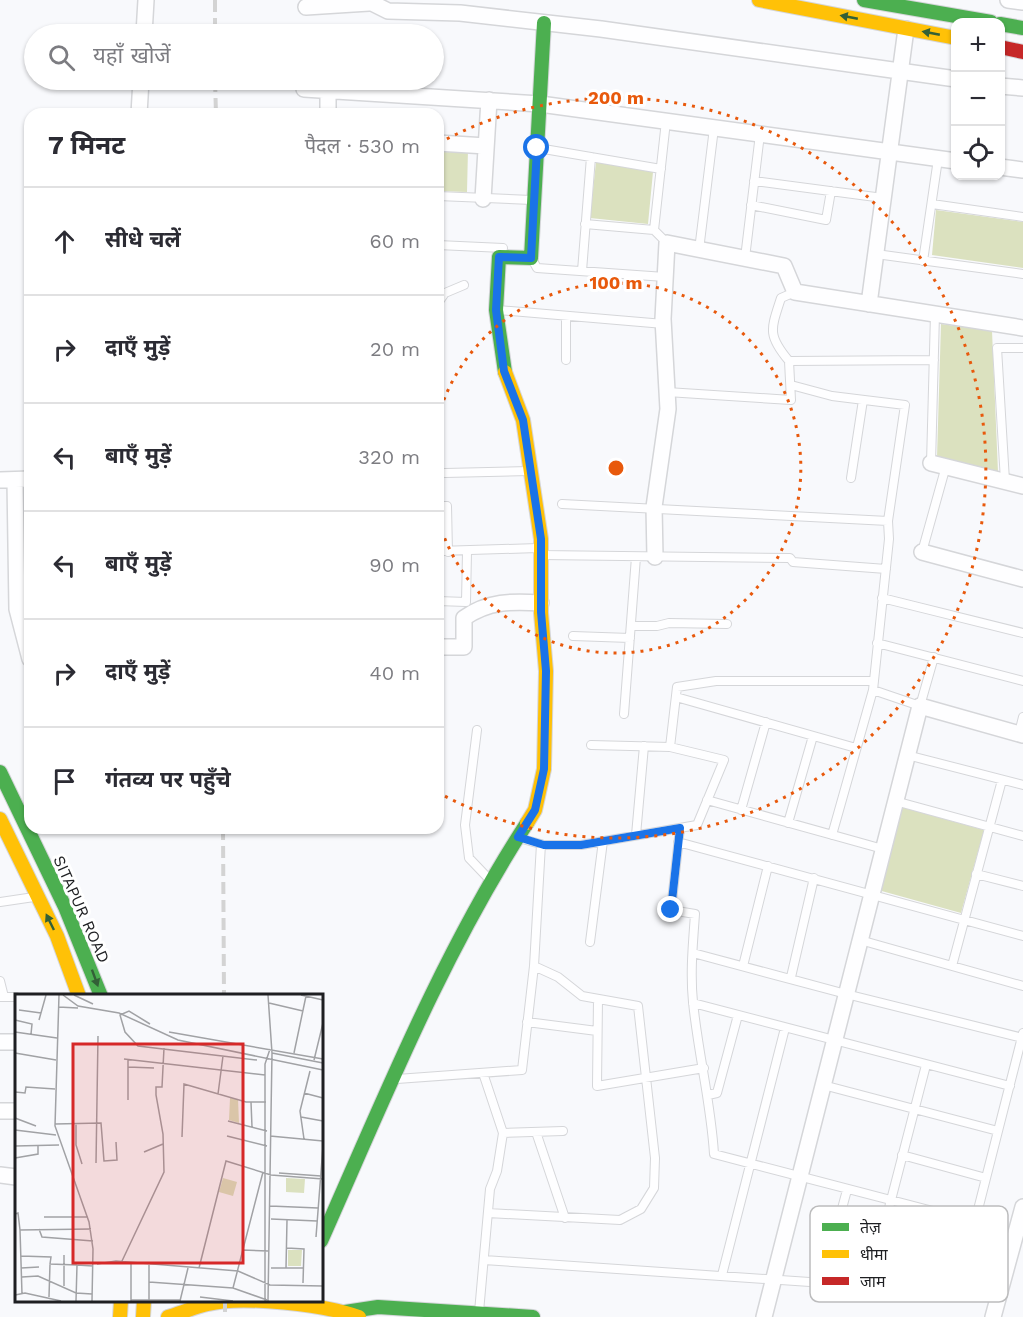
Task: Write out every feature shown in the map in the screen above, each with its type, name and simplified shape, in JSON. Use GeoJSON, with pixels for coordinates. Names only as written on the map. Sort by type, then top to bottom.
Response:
{"type":"FeatureCollection","features":[{"type":"Feature","properties":{"kind":"main road"},"geometry":{"type":"LineString","coordinates":[[759,0],[951,37]]}},
{"type":"Feature","properties":{"kind":"main road"},"geometry":{"type":"LineString","coordinates":[[864,0],[968,18]]}},
{"type":"Feature","properties":{"kind":"main road"},"geometry":{"type":"LineString","coordinates":[[322,1239],[424,1009],[490,880],[535,810],[544,769],[546,671],[541,603],[541,552],[523,420],[504,371],[496,310],[499,257],[531,254],[544,22]]}},
{"type":"Feature","properties":{"kind":"main road"},"geometry":{"type":"LineString","coordinates":[[1005,25],[1023,28]]}},
{"type":"Feature","properties":{"kind":"main road"},"geometry":{"type":"LineString","coordinates":[[1005,48],[1023,52]]}},
{"type":"Feature","properties":{"kind":"main road","name":"SITAPUR ROAD"},"geometry":{"type":"LineString","coordinates":[[0,772],[24,822]]}},
{"type":"Feature","properties":{"kind":"main road","name":"SITAPUR ROAD"},"geometry":{"type":"LineString","coordinates":[[0,819],[10,847],[57,936],[78,994]]}},
{"type":"Feature","properties":{"kind":"main road","name":"SITAPUR ROAD"},"geometry":{"type":"LineString","coordinates":[[30,834],[65,907],[100,994]]}},
{"type":"Feature","properties":{"kind":"main road"},"geometry":{"type":"LineString","coordinates":[[120,1317],[121,1302]]}},
{"type":"Feature","properties":{"kind":"main road"},"geometry":{"type":"LineString","coordinates":[[143,1317],[144,1302]]}},
{"type":"Feature","properties":{"kind":"main road"},"geometry":{"type":"LineString","coordinates":[[168,1317],[209,1303],[233,1302]]}},
{"type":"Feature","properties":{"kind":"main road"},"geometry":{"type":"LineString","coordinates":[[276,1302],[294,1303],[350,1315],[378,1307],[533,1317]]}},
{"type":"Feature","properties":{"kind":"street"},"geometry":{"type":"LineString","coordinates":[[145,24],[147,0]]}},
{"type":"Feature","properties":{"kind":"street"},"geometry":{"type":"LineString","coordinates":[[1008,0],[1023,2]]}},
{"type":"Feature","properties":{"kind":"street"},"geometry":{"type":"LineString","coordinates":[[306,7],[368,2],[388,12],[460,13],[544,22],[951,79]]}},
{"type":"Feature","properties":{"kind":"street"},"geometry":{"type":"LineString","coordinates":[[869,304],[906,29]]}},
{"type":"Feature","properties":{"kind":"street"},"geometry":{"type":"LineString","coordinates":[[1005,86],[1023,88]]}},
{"type":"Feature","properties":{"kind":"street"},"geometry":{"type":"LineString","coordinates":[[139,108],[140,90]]}},
{"type":"Feature","properties":{"kind":"street"},"geometry":{"type":"LineString","coordinates":[[328,108],[328,90],[540,104],[951,160]]}},
{"type":"Feature","properties":{"kind":"street"},"geometry":{"type":"LineString","coordinates":[[483,199],[489,100]]}},
{"type":"Feature","properties":{"kind":"street"},"geometry":{"type":"LineString","coordinates":[[444,143],[486,146]]}},
{"type":"Feature","properties":{"kind":"street"},"geometry":{"type":"LineString","coordinates":[[1005,168],[1023,170]]}},
{"type":"Feature","properties":{"kind":"street"},"geometry":{"type":"LineString","coordinates":[[655,557],[654,507],[668,409],[664,324],[667,243],[784,266],[795,292],[1023,328]]}},
{"type":"Feature","properties":{"kind":"street"},"geometry":{"type":"LineString","coordinates":[[938,464],[1023,486]]}},
{"type":"Feature","properties":{"kind":"street"},"geometry":{"type":"LineString","coordinates":[[15,480],[17,609],[24,636]]}},
{"type":"Feature","properties":{"kind":"street"},"geometry":{"type":"LineString","coordinates":[[922,552],[1023,579]]}},
{"type":"Feature","properties":{"kind":"street"},"geometry":{"type":"LineString","coordinates":[[444,647],[464,647],[464,618],[476,609],[494,603],[541,603]]}},
{"type":"Feature","properties":{"kind":"street"},"geometry":{"type":"LineString","coordinates":[[764,1317],[920,706],[1021,734]]}},
{"type":"Feature","properties":{"kind":"street"},"geometry":{"type":"LineString","coordinates":[[0,1175],[15,1177]]}},
{"type":"Feature","properties":{"kind":"street"},"geometry":{"type":"LineString","coordinates":[[1008,1272],[1019,1239],[1023,1207]]}},
{"type":"Feature","properties":{"kind":"street"},"geometry":{"type":"LineString","coordinates":[[993,1317],[998,1302]]}},
{"type":"Feature","properties":{"kind":"lane"},"geometry":{"type":"LineString","coordinates":[[654,230],[666,121]]}},
{"type":"Feature","properties":{"kind":"lane"},"geometry":{"type":"LineString","coordinates":[[699,250],[714,128]]}},
{"type":"Feature","properties":{"kind":"lane"},"geometry":{"type":"LineString","coordinates":[[745,258],[760,134]]}},
{"type":"Feature","properties":{"kind":"lane"},"geometry":{"type":"LineString","coordinates":[[537,148],[661,169]]}},
{"type":"Feature","properties":{"kind":"lane"},"geometry":{"type":"LineString","coordinates":[[582,271],[591,157]]}},
{"type":"Feature","properties":{"kind":"lane"},"geometry":{"type":"LineString","coordinates":[[923,261],[938,159]]}},
{"type":"Feature","properties":{"kind":"lane"},"geometry":{"type":"LineString","coordinates":[[754,181],[883,198]]}},
{"type":"Feature","properties":{"kind":"lane"},"geometry":{"type":"LineString","coordinates":[[751,205],[826,220],[831,191]]}},
{"type":"Feature","properties":{"kind":"lane"},"geometry":{"type":"LineString","coordinates":[[444,196],[534,200]]}},
{"type":"Feature","properties":{"kind":"lane"},"geometry":{"type":"LineString","coordinates":[[932,204],[1023,216]]}},
{"type":"Feature","properties":{"kind":"lane"},"geometry":{"type":"LineString","coordinates":[[585,224],[654,230],[667,243]]}},
{"type":"Feature","properties":{"kind":"lane"},"geometry":{"type":"LineString","coordinates":[[444,246],[531,254],[537,268],[665,277]]}},
{"type":"Feature","properties":{"kind":"lane"},"geometry":{"type":"LineString","coordinates":[[876,255],[1023,274]]}},
{"type":"Feature","properties":{"kind":"lane"},"geometry":{"type":"LineString","coordinates":[[444,294],[464,285]]}},
{"type":"Feature","properties":{"kind":"lane"},"geometry":{"type":"LineString","coordinates":[[667,392],[792,400],[789,361],[776,345],[771,329],[781,298],[795,292]]}},
{"type":"Feature","properties":{"kind":"lane"},"geometry":{"type":"LineString","coordinates":[[496,310],[664,324]]}},
{"type":"Feature","properties":{"kind":"lane"},"geometry":{"type":"LineString","coordinates":[[922,552],[938,464],[934,360],[935,314]]}},
{"type":"Feature","properties":{"kind":"lane"},"geometry":{"type":"LineString","coordinates":[[566,316],[566,360]]}},
{"type":"Feature","properties":{"kind":"lane"},"geometry":{"type":"LineString","coordinates":[[1005,481],[997,348],[1023,348]]}},
{"type":"Feature","properties":{"kind":"lane"},"geometry":{"type":"LineString","coordinates":[[789,361],[934,360]]}},
{"type":"Feature","properties":{"kind":"lane"},"geometry":{"type":"LineString","coordinates":[[792,385],[832,396],[905,405],[888,521],[886,569],[873,686],[832,835]]}},
{"type":"Feature","properties":{"kind":"lane"},"geometry":{"type":"LineString","coordinates":[[851,478],[863,400]]}},
{"type":"Feature","properties":{"kind":"lane"},"geometry":{"type":"LineString","coordinates":[[445,473],[530,471]]}},
{"type":"Feature","properties":{"kind":"lane"},"geometry":{"type":"LineString","coordinates":[[562,504],[888,521]]}},
{"type":"Feature","properties":{"kind":"lane"},"geometry":{"type":"LineString","coordinates":[[444,506],[447,506],[448,552]]}},
{"type":"Feature","properties":{"kind":"lane"},"geometry":{"type":"LineString","coordinates":[[444,552],[541,552],[636,557],[790,558],[794,562],[886,569]]}},
{"type":"Feature","properties":{"kind":"lane"},"geometry":{"type":"LineString","coordinates":[[444,601],[466,602],[467,552]]}},
{"type":"Feature","properties":{"kind":"lane"},"geometry":{"type":"LineString","coordinates":[[624,714],[636,557]]}},
{"type":"Feature","properties":{"kind":"lane"},"geometry":{"type":"LineString","coordinates":[[882,598],[1023,633]]}},
{"type":"Feature","properties":{"kind":"lane"},"geometry":{"type":"LineString","coordinates":[[631,626],[726,624]]}},
{"type":"Feature","properties":{"kind":"lane"},"geometry":{"type":"LineString","coordinates":[[573,636],[630,638]]}},
{"type":"Feature","properties":{"kind":"lane"},"geometry":{"type":"LineString","coordinates":[[877,643],[1023,681]]}},
{"type":"Feature","properties":{"kind":"lane"},"geometry":{"type":"LineString","coordinates":[[670,747],[677,687],[716,681],[873,686],[920,706],[933,657]]}},
{"type":"Feature","properties":{"kind":"lane"},"geometry":{"type":"LineString","coordinates":[[676,697],[856,748]]}},
{"type":"Feature","properties":{"kind":"lane"},"geometry":{"type":"LineString","coordinates":[[1021,734],[1023,717]]}},
{"type":"Feature","properties":{"kind":"lane"},"geometry":{"type":"LineString","coordinates":[[741,810],[766,722]]}},
{"type":"Feature","properties":{"kind":"lane"},"geometry":{"type":"LineString","coordinates":[[477,730],[465,825],[469,858],[490,880]]}},
{"type":"Feature","properties":{"kind":"lane"},"geometry":{"type":"LineString","coordinates":[[788,823],[813,736]]}},
{"type":"Feature","properties":{"kind":"lane"},"geometry":{"type":"LineString","coordinates":[[518,837],[541,844],[581,845],[697,825],[724,760],[670,747],[591,745]]}},
{"type":"Feature","properties":{"kind":"lane"},"geometry":{"type":"LineString","coordinates":[[636,835],[644,746]]}},
{"type":"Feature","properties":{"kind":"lane"},"geometry":{"type":"LineString","coordinates":[[907,755],[1023,785]]}},
{"type":"Feature","properties":{"kind":"lane"},"geometry":{"type":"LineString","coordinates":[[951,966],[1002,780]]}},
{"type":"Feature","properties":{"kind":"lane"},"geometry":{"type":"LineString","coordinates":[[706,800],[883,849]]}},
{"type":"Feature","properties":{"kind":"lane"},"geometry":{"type":"LineString","coordinates":[[895,801],[1023,836]]}},
{"type":"Feature","properties":{"kind":"lane"},"geometry":{"type":"LineString","coordinates":[[680,828],[671,910],[695,914],[693,1003],[708,1095],[714,1154],[910,1206]]}},
{"type":"Feature","properties":{"kind":"lane"},"geometry":{"type":"LineString","coordinates":[[590,942],[603,841]]}},
{"type":"Feature","properties":{"kind":"lane"},"geometry":{"type":"LineString","coordinates":[[678,842],[1023,936]]}},
{"type":"Feature","properties":{"kind":"lane"},"geometry":{"type":"LineString","coordinates":[[393,1080],[522,1070],[534,966],[541,844]]}},
{"type":"Feature","properties":{"kind":"lane"},"geometry":{"type":"LineString","coordinates":[[743,966],[768,866]]}},
{"type":"Feature","properties":{"kind":"lane"},"geometry":{"type":"LineString","coordinates":[[976,873],[1023,885]]}},
{"type":"Feature","properties":{"kind":"lane"},"geometry":{"type":"LineString","coordinates":[[791,977],[814,878]]}},
{"type":"Feature","properties":{"kind":"lane"},"geometry":{"type":"LineString","coordinates":[[0,902],[38,897]]}},
{"type":"Feature","properties":{"kind":"lane"},"geometry":{"type":"LineString","coordinates":[[860,940],[1023,986]]}},
{"type":"Feature","properties":{"kind":"lane"},"geometry":{"type":"LineString","coordinates":[[693,952],[791,977],[846,994],[1023,1036],[979,1206]]}},
{"type":"Feature","properties":{"kind":"lane"},"geometry":{"type":"LineString","coordinates":[[488,1213],[620,1220],[641,1209],[654,1188],[655,1158],[638,1006],[582,996],[558,977],[534,966]]}},
{"type":"Feature","properties":{"kind":"lane"},"geometry":{"type":"LineString","coordinates":[[0,981],[2,997]]}},
{"type":"Feature","properties":{"kind":"lane"},"geometry":{"type":"LineString","coordinates":[[598,999],[597,1086],[704,1068]]}},
{"type":"Feature","properties":{"kind":"lane"},"geometry":{"type":"LineString","coordinates":[[693,1003],[1010,1086]]}},
{"type":"Feature","properties":{"kind":"lane"},"geometry":{"type":"LineString","coordinates":[[708,1095],[717,1093],[738,1015]]}},
{"type":"Feature","properties":{"kind":"lane"},"geometry":{"type":"LineString","coordinates":[[527,1022],[597,1031]]}},
{"type":"Feature","properties":{"kind":"lane"},"geometry":{"type":"LineString","coordinates":[[722,1275],[785,1028]]}},
{"type":"Feature","properties":{"kind":"lane"},"geometry":{"type":"LineString","coordinates":[[889,1206],[926,1065]]}},
{"type":"Feature","properties":{"kind":"lane"},"geometry":{"type":"LineString","coordinates":[[479,1313],[490,1189],[497,1171],[503,1133],[483,1073]]}},
{"type":"Feature","properties":{"kind":"lane"},"geometry":{"type":"LineString","coordinates":[[823,1085],[998,1131]]}},
{"type":"Feature","properties":{"kind":"lane"},"geometry":{"type":"LineString","coordinates":[[503,1133],[563,1131]]}},
{"type":"Feature","properties":{"kind":"lane"},"geometry":{"type":"LineString","coordinates":[[536,1132],[565,1218]]}},
{"type":"Feature","properties":{"kind":"lane"},"geometry":{"type":"LineString","coordinates":[[902,1155],[986,1178]]}},
{"type":"Feature","properties":{"kind":"lane"},"geometry":{"type":"LineString","coordinates":[[843,1206],[847,1190]]}},
{"type":"Feature","properties":{"kind":"lane"},"geometry":{"type":"LineString","coordinates":[[484,1260],[810,1281]]}},
{"type":"Feature","properties":{"kind":"green space"},"geometry":{"type":"Polygon","coordinates":[[[444,148],[468,149],[467,192],[444,191],[444,148]]]}},
{"type":"Feature","properties":{"kind":"green space"},"geometry":{"type":"Polygon","coordinates":[[[596,162],[653,172],[648,224],[590,218],[596,162]]]}},
{"type":"Feature","properties":{"kind":"green space"},"geometry":{"type":"Polygon","coordinates":[[[936,210],[1023,222],[1023,268],[932,255],[936,210]]]}},
{"type":"Feature","properties":{"kind":"green space"},"geometry":{"type":"Polygon","coordinates":[[[941,324],[992,331],[998,472],[937,457],[941,324]]]}},
{"type":"Feature","properties":{"kind":"green space"},"geometry":{"type":"Polygon","coordinates":[[[901,807],[984,830],[961,913],[878,890],[901,807]]]}},
{"type":"Feature","properties":{"kind":"railway"},"geometry":{"type":"LineString","coordinates":[[215,0],[215,24]]}},
{"type":"Feature","properties":{"kind":"railway"},"geometry":{"type":"LineString","coordinates":[[215,90],[216,108]]}},
{"type":"Feature","properties":{"kind":"railway"},"geometry":{"type":"LineString","coordinates":[[223,834],[224,994]]}},
{"type":"Feature","properties":{"kind":"railway"},"geometry":{"type":"LineString","coordinates":[[225,1302],[225,1317]]}},
{"type":"Feature","properties":{"kind":"traffic: fast"},"geometry":{"type":"LineString","coordinates":[[864,0],[968,18]]}},
{"type":"Feature","properties":{"kind":"traffic: fast"},"geometry":{"type":"LineString","coordinates":[[505,372],[496,310],[499,257],[531,258],[544,23]]}},
{"type":"Feature","properties":{"kind":"traffic: fast"},"geometry":{"type":"LineString","coordinates":[[1005,25],[1023,28]]}},
{"type":"Feature","properties":{"kind":"traffic: fast"},"geometry":{"type":"LineString","coordinates":[[0,772],[24,822]]}},
{"type":"Feature","properties":{"kind":"traffic: fast"},"geometry":{"type":"LineString","coordinates":[[322,1239],[391,1081],[441,975],[496,873],[527,823]]}},
{"type":"Feature","properties":{"kind":"traffic: fast"},"geometry":{"type":"LineString","coordinates":[[30,834],[65,907],[100,994]]}},
{"type":"Feature","properties":{"kind":"traffic: fast"},"geometry":{"type":"LineString","coordinates":[[345,1312],[378,1307],[533,1317]]}},
{"type":"Feature","properties":{"kind":"traffic: slow"},"geometry":{"type":"LineString","coordinates":[[759,0],[951,37]]}},
{"type":"Feature","properties":{"kind":"traffic: slow"},"geometry":{"type":"LineString","coordinates":[[505,372],[523,420],[541,539],[541,613],[546,671],[544,769],[535,810],[527,823]]}},
{"type":"Feature","properties":{"kind":"traffic: slow"},"geometry":{"type":"LineString","coordinates":[[0,819],[57,936],[78,994]]}},
{"type":"Feature","properties":{"kind":"traffic: slow"},"geometry":{"type":"LineString","coordinates":[[120,1317],[121,1302]]}},
{"type":"Feature","properties":{"kind":"traffic: slow"},"geometry":{"type":"LineString","coordinates":[[143,1317],[144,1302]]}},
{"type":"Feature","properties":{"kind":"traffic: slow"},"geometry":{"type":"LineString","coordinates":[[168,1317],[218,1302]]}},
{"type":"Feature","properties":{"kind":"traffic: slow"},"geometry":{"type":"LineString","coordinates":[[273,1302],[306,1305],[359,1317]]}},
{"type":"Feature","properties":{"kind":"traffic: jam"},"geometry":{"type":"LineString","coordinates":[[1005,48],[1023,52]]}},
{"type":"Feature","properties":{"kind":"route"},"geometry":{"type":"LineString","coordinates":[[537,148],[531,258],[499,257],[496,310],[504,371],[523,420],[541,539],[541,612],[546,671],[544,769],[535,810],[518,837],[544,845],[581,845],[680,828],[671,910]]}}]}
